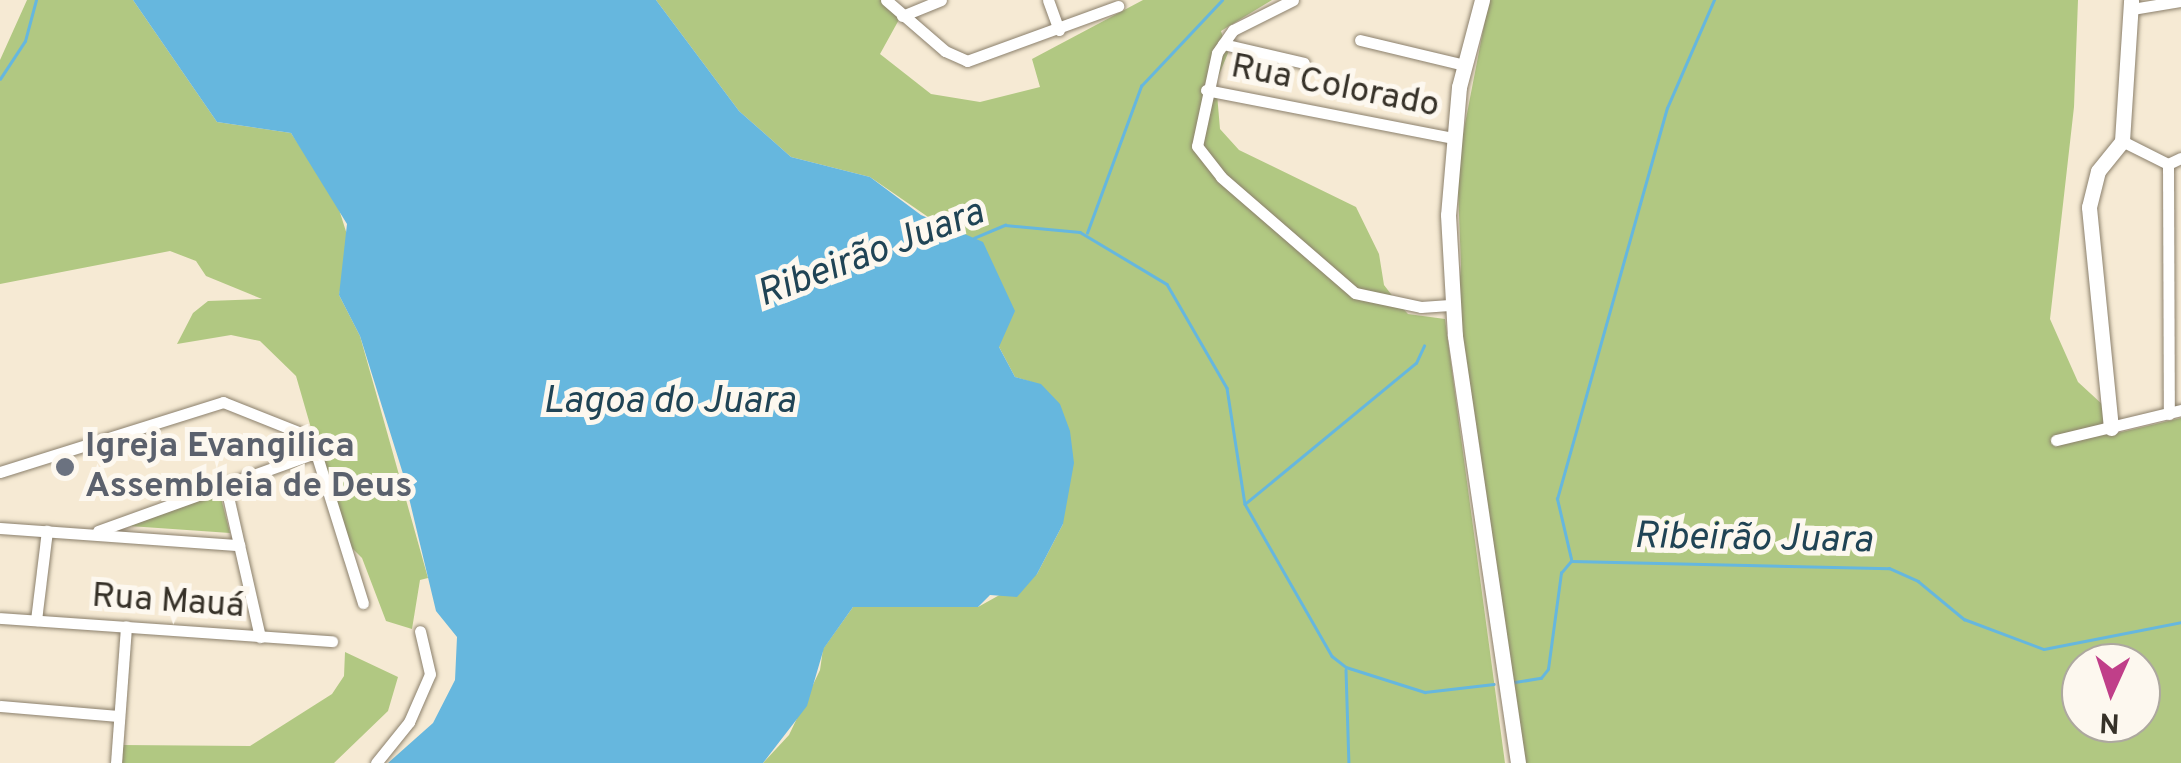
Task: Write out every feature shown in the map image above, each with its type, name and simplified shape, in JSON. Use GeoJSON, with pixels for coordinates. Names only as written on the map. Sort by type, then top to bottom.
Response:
{"type":"FeatureCollection","features":[{"type":"Feature","properties":{"kind":"main road"},"geometry":{"type":"LineString","coordinates":[[1482,0],[1452,138],[1453,305],[1518,763]]}},
{"type":"Feature","properties":{"kind":"main road"},"geometry":{"type":"LineString","coordinates":[[2111,428],[2089,207],[2104,159],[2122,141],[2132,4]]}},
{"type":"Feature","properties":{"kind":"street"},"geometry":{"type":"LineString","coordinates":[[886,0],[902,16],[967,61],[1118,6]]}},
{"type":"Feature","properties":{"kind":"street"},"geometry":{"type":"LineString","coordinates":[[902,16],[941,0]]}},
{"type":"Feature","properties":{"kind":"street"},"geometry":{"type":"LineString","coordinates":[[1048,0],[1059,30]]}},
{"type":"Feature","properties":{"kind":"street"},"geometry":{"type":"LineString","coordinates":[[1292,0],[1233,30],[1223,44],[1206,90],[1197,146],[1221,178],[1355,293],[1421,307],[1453,305]]}},
{"type":"Feature","properties":{"kind":"street"},"geometry":{"type":"LineString","coordinates":[[2132,4],[2181,1]]}},
{"type":"Feature","properties":{"kind":"street"},"geometry":{"type":"LineString","coordinates":[[1360,40],[1465,65]]}},
{"type":"Feature","properties":{"kind":"street"},"geometry":{"type":"LineString","coordinates":[[1223,44],[1304,63]]}},
{"type":"Feature","properties":{"kind":"street","name":"Rua Colorado"},"geometry":{"type":"LineString","coordinates":[[1206,90],[1452,138]]}},
{"type":"Feature","properties":{"kind":"street"},"geometry":{"type":"LineString","coordinates":[[2122,141],[2168,164]]}},
{"type":"Feature","properties":{"kind":"street"},"geometry":{"type":"LineString","coordinates":[[2168,164],[2181,158]]}},
{"type":"Feature","properties":{"kind":"street"},"geometry":{"type":"LineString","coordinates":[[2056,440],[2175,412],[2167,321],[2168,164]]}},
{"type":"Feature","properties":{"kind":"street"},"geometry":{"type":"LineString","coordinates":[[2167,321],[2181,324]]}},
{"type":"Feature","properties":{"kind":"street"},"geometry":{"type":"LineString","coordinates":[[0,472],[210,401],[310,437],[363,603]]}},
{"type":"Feature","properties":{"kind":"street"},"geometry":{"type":"LineString","coordinates":[[95,532],[315,453]]}},
{"type":"Feature","properties":{"kind":"street"},"geometry":{"type":"LineString","coordinates":[[225,484],[260,637]]}},
{"type":"Feature","properties":{"kind":"street"},"geometry":{"type":"LineString","coordinates":[[0,528],[240,545]]}},
{"type":"Feature","properties":{"kind":"street"},"geometry":{"type":"LineString","coordinates":[[36,620],[47,532]]}},
{"type":"Feature","properties":{"kind":"street","name":"Rua Mauá"},"geometry":{"type":"LineString","coordinates":[[0,618],[332,642]]}},
{"type":"Feature","properties":{"kind":"street"},"geometry":{"type":"LineString","coordinates":[[116,763],[126,626]]}},
{"type":"Feature","properties":{"kind":"street"},"geometry":{"type":"LineString","coordinates":[[376,763],[409,722],[430,674],[420,631]]}},
{"type":"Feature","properties":{"kind":"street"},"geometry":{"type":"LineString","coordinates":[[0,706],[119,716]]}},
{"type":"Feature","properties":{"kind":"green space"},"geometry":{"type":"Polygon","coordinates":[[[27,0],[133,0],[217,122],[291,133],[336,200],[350,244],[339,295],[360,336],[428,578],[420,580],[412,629],[386,621],[362,558],[343,539],[296,376],[260,341],[231,335],[177,344],[193,313],[208,301],[262,299],[206,276],[196,261],[170,251],[0,284],[0,60],[27,0]]]}},
{"type":"Feature","properties":{"kind":"green space"},"geometry":{"type":"Polygon","coordinates":[[[656,0],[884,0],[901,16],[880,54],[931,94],[980,102],[1040,87],[1032,59],[1143,0],[1272,0],[1221,31],[1228,53],[1216,82],[1220,129],[1239,150],[1356,207],[1379,254],[1384,285],[1397,302],[1408,314],[1445,319],[1505,763],[763,763],[789,735],[820,670],[823,649],[853,607],[978,607],[1037,574],[1063,524],[1041,385],[1015,377],[931,219],[870,177],[791,157],[739,111],[656,0]]]}},
{"type":"Feature","properties":{"kind":"green space"},"geometry":{"type":"Polygon","coordinates":[[[1489,0],[2078,0],[2074,107],[2050,319],[2078,382],[2103,405],[2109,435],[2181,418],[2181,763],[1519,763],[1468,371],[1455,336],[1461,265],[1457,165],[1489,0]]]}},
{"type":"Feature","properties":{"kind":"green space"},"geometry":{"type":"Polygon","coordinates":[[[220,494],[230,533],[115,525],[220,494]]]}},
{"type":"Feature","properties":{"kind":"green space"},"geometry":{"type":"Polygon","coordinates":[[[345,652],[398,677],[388,711],[334,763],[122,763],[123,745],[250,746],[332,694],[344,676],[345,652]]]}},
{"type":"Feature","properties":{"kind":"water","name":"Lagoa do Juara"},"geometry":{"type":"Polygon","coordinates":[[[133,0],[656,0],[739,111],[791,157],[870,177],[921,215],[983,242],[1015,311],[999,347],[1015,377],[1041,384],[1060,404],[1070,431],[1074,463],[1063,524],[1037,574],[1017,597],[990,595],[978,607],[853,607],[824,648],[807,706],[763,763],[388,763],[433,723],[455,680],[457,637],[436,611],[404,477],[360,336],[339,295],[347,224],[291,133],[217,122],[133,0]]]}},
{"type":"Feature","properties":{"kind":"waterway"},"geometry":{"type":"LineString","coordinates":[[0,79],[25,41],[36,0]]}},
{"type":"Feature","properties":{"kind":"waterway"},"geometry":{"type":"LineString","coordinates":[[1087,233],[1141,86],[1222,0]]}},
{"type":"Feature","properties":{"kind":"waterway"},"geometry":{"type":"LineString","coordinates":[[1571,559],[1557,499],[1667,108],[1714,0]]}},
{"type":"Feature","properties":{"kind":"waterway","name":"Ribeirão Juara"},"geometry":{"type":"LineString","coordinates":[[974,238],[1005,225],[1080,232],[1167,284],[1227,388],[1245,504],[1332,656],[1346,667],[1425,692],[1494,684]]}},
{"type":"Feature","properties":{"kind":"waterway"},"geometry":{"type":"LineString","coordinates":[[1246,503],[1416,363],[1424,346]]}},
{"type":"Feature","properties":{"kind":"waterway","name":"Ribeirão Juara"},"geometry":{"type":"LineString","coordinates":[[1515,682],[1541,678],[1548,669],[1561,573],[1571,561],[1889,568],[1918,581],[1964,619],[2044,649],[2181,622]]}},
{"type":"Feature","properties":{"kind":"waterway"},"geometry":{"type":"LineString","coordinates":[[1346,670],[1349,763]]}},
{"type":"Feature","properties":{"kind":"place","name":"Igreja Evangilica Assembleia de Deus"},"geometry":{"type":"Point","coordinates":[65,467]}}]}
